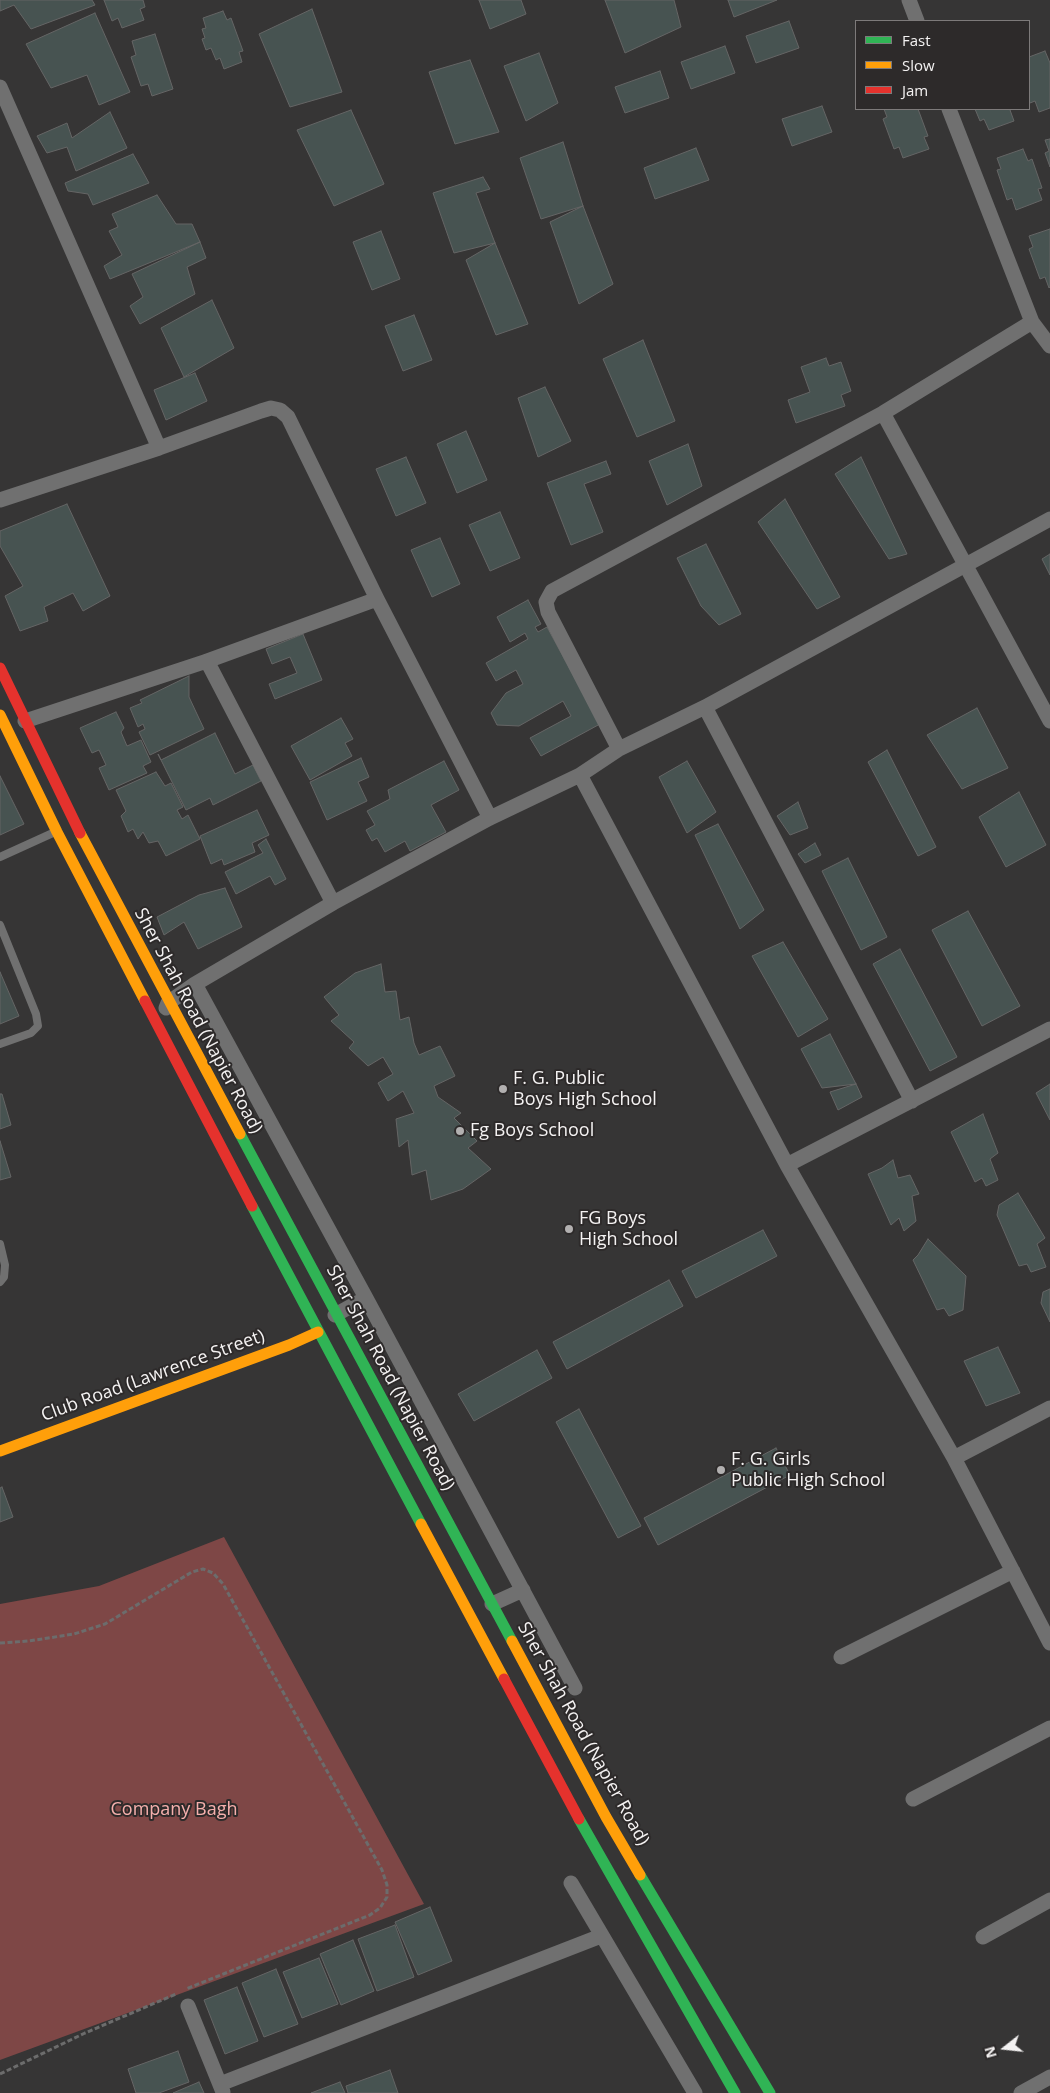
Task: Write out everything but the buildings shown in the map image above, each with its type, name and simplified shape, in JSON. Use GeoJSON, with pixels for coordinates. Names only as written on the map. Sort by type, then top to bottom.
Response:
{"type":"FeatureCollection","features":[{"type":"Feature","properties":{"kind":"main road","name":"Sher Shah Road (Napier Road)"},"geometry":{"type":"LineString","coordinates":[[0,668],[98,870],[168,1003],[606,1817],[770,2093]]}},
{"type":"Feature","properties":{"kind":"main road","name":"Sher Shah Road (Napier Road)"},"geometry":{"type":"LineString","coordinates":[[0,715],[57,832],[318,1332],[595,1849],[735,2093]]}},
{"type":"Feature","properties":{"kind":"main road","name":"Club Road (Lawrence Street)"},"geometry":{"type":"LineString","coordinates":[[0,1451],[318,1332]]}},
{"type":"Feature","properties":{"kind":"street"},"geometry":{"type":"LineString","coordinates":[[909,0],[917,20]]}},
{"type":"Feature","properties":{"kind":"street"},"geometry":{"type":"LineString","coordinates":[[0,87],[159,448]]}},
{"type":"Feature","properties":{"kind":"street"},"geometry":{"type":"LineString","coordinates":[[949,110],[1032,322],[1050,346]]}},
{"type":"Feature","properties":{"kind":"street"},"geometry":{"type":"LineString","coordinates":[[619,750],[548,612],[546,602],[552,591],[883,413],[1032,322]]}},
{"type":"Feature","properties":{"kind":"street"},"geometry":{"type":"LineString","coordinates":[[0,500],[159,448],[271,408],[280,410],[288,417],[377,600],[490,818]]}},
{"type":"Feature","properties":{"kind":"street"},"geometry":{"type":"LineString","coordinates":[[883,413],[1050,721]]}},
{"type":"Feature","properties":{"kind":"street"},"geometry":{"type":"LineString","coordinates":[[158,1025],[168,1003],[195,984],[333,903],[490,818],[580,775],[619,750],[705,706],[1050,519]]}},
{"type":"Feature","properties":{"kind":"street"},"geometry":{"type":"LineString","coordinates":[[25,721],[207,662],[377,600]]}},
{"type":"Feature","properties":{"kind":"street"},"geometry":{"type":"LineString","coordinates":[[207,662],[333,903]]}},
{"type":"Feature","properties":{"kind":"street"},"geometry":{"type":"LineString","coordinates":[[705,706],[912,1101]]}},
{"type":"Feature","properties":{"kind":"street"},"geometry":{"type":"LineString","coordinates":[[580,775],[787,1165],[954,1458],[1050,1643]]}},
{"type":"Feature","properties":{"kind":"street"},"geometry":{"type":"LineString","coordinates":[[195,984],[576,1688]]}},
{"type":"Feature","properties":{"kind":"street"},"geometry":{"type":"LineString","coordinates":[[787,1165],[1050,1029]]}},
{"type":"Feature","properties":{"kind":"street"},"geometry":{"type":"LineString","coordinates":[[335,1315],[366,1298]]}},
{"type":"Feature","properties":{"kind":"street"},"geometry":{"type":"LineString","coordinates":[[954,1458],[1050,1408]]}},
{"type":"Feature","properties":{"kind":"street"},"geometry":{"type":"LineString","coordinates":[[842,1657],[1013,1571]]}},
{"type":"Feature","properties":{"kind":"street"},"geometry":{"type":"LineString","coordinates":[[492,1604],[523,1590]]}},
{"type":"Feature","properties":{"kind":"street"},"geometry":{"type":"LineString","coordinates":[[913,1799],[1050,1728]]}},
{"type":"Feature","properties":{"kind":"street"},"geometry":{"type":"LineString","coordinates":[[570,1883],[695,2093]]}},
{"type":"Feature","properties":{"kind":"street"},"geometry":{"type":"LineString","coordinates":[[983,1937],[1050,1900]]}},
{"type":"Feature","properties":{"kind":"street"},"geometry":{"type":"LineString","coordinates":[[188,2006],[222,2088],[601,1936]]}},
{"type":"Feature","properties":{"kind":"street"},"geometry":{"type":"LineString","coordinates":[[1021,2093],[1050,2077]]}},
{"type":"Feature","properties":{"kind":"lane"},"geometry":{"type":"LineString","coordinates":[[0,857],[57,832]]}},
{"type":"Feature","properties":{"kind":"lane"},"geometry":{"type":"LineString","coordinates":[[0,925],[36,1014],[38,1026],[31,1034],[0,1044]]}},
{"type":"Feature","properties":{"kind":"lane"},"geometry":{"type":"LineString","coordinates":[[0,1244],[5,1265],[4,1277],[0,1282]]}},
{"type":"Feature","properties":{"kind":"path"},"geometry":{"type":"LineString","coordinates":[[0,1643],[30,1641],[74,1634],[105,1624],[192,1572],[203,1569],[213,1573],[223,1584],[286,1696],[382,1870],[388,1885],[387,1897],[380,1908],[370,1915],[178,1993],[0,2074]]}},
{"type":"Feature","properties":{"kind":"green space","name":"Company Bagh"},"geometry":{"type":"Polygon","coordinates":[[[224,1537],[424,1904],[0,2060],[0,1604],[99,1586],[224,1537]]]}},
{"type":"Feature","properties":{"kind":"traffic: fast"},"geometry":{"type":"LineString","coordinates":[[240,1134],[512,1641]]}},
{"type":"Feature","properties":{"kind":"traffic: fast"},"geometry":{"type":"LineString","coordinates":[[252,1206],[421,1524]]}},
{"type":"Feature","properties":{"kind":"traffic: fast"},"geometry":{"type":"LineString","coordinates":[[579,1819],[735,2093]]}},
{"type":"Feature","properties":{"kind":"traffic: fast"},"geometry":{"type":"LineString","coordinates":[[640,1875],[770,2093]]}},
{"type":"Feature","properties":{"kind":"traffic: slow"},"geometry":{"type":"LineString","coordinates":[[0,715],[57,832],[145,1001]]}},
{"type":"Feature","properties":{"kind":"traffic: slow"},"geometry":{"type":"LineString","coordinates":[[80,833],[240,1134]]}},
{"type":"Feature","properties":{"kind":"traffic: slow"},"geometry":{"type":"LineString","coordinates":[[0,1451],[289,1345],[318,1332]]}},
{"type":"Feature","properties":{"kind":"traffic: slow"},"geometry":{"type":"LineString","coordinates":[[421,1524],[504,1679]]}},
{"type":"Feature","properties":{"kind":"traffic: slow"},"geometry":{"type":"LineString","coordinates":[[512,1641],[606,1817],[640,1875]]}},
{"type":"Feature","properties":{"kind":"traffic: jam"},"geometry":{"type":"LineString","coordinates":[[0,668],[80,833]]}},
{"type":"Feature","properties":{"kind":"traffic: jam"},"geometry":{"type":"LineString","coordinates":[[145,1001],[252,1206]]}},
{"type":"Feature","properties":{"kind":"traffic: jam"},"geometry":{"type":"LineString","coordinates":[[504,1679],[579,1819]]}},
{"type":"Feature","properties":{"kind":"place","name":"F. G. Public Boys High School"},"geometry":{"type":"Point","coordinates":[503,1089]}},
{"type":"Feature","properties":{"kind":"place","name":"Fg Boys School"},"geometry":{"type":"Point","coordinates":[460,1131]}},
{"type":"Feature","properties":{"kind":"place","name":"FG Boys High School"},"geometry":{"type":"Point","coordinates":[569,1229]}},
{"type":"Feature","properties":{"kind":"place","name":"F. G. Girls Public High School"},"geometry":{"type":"Point","coordinates":[721,1470]}}]}
